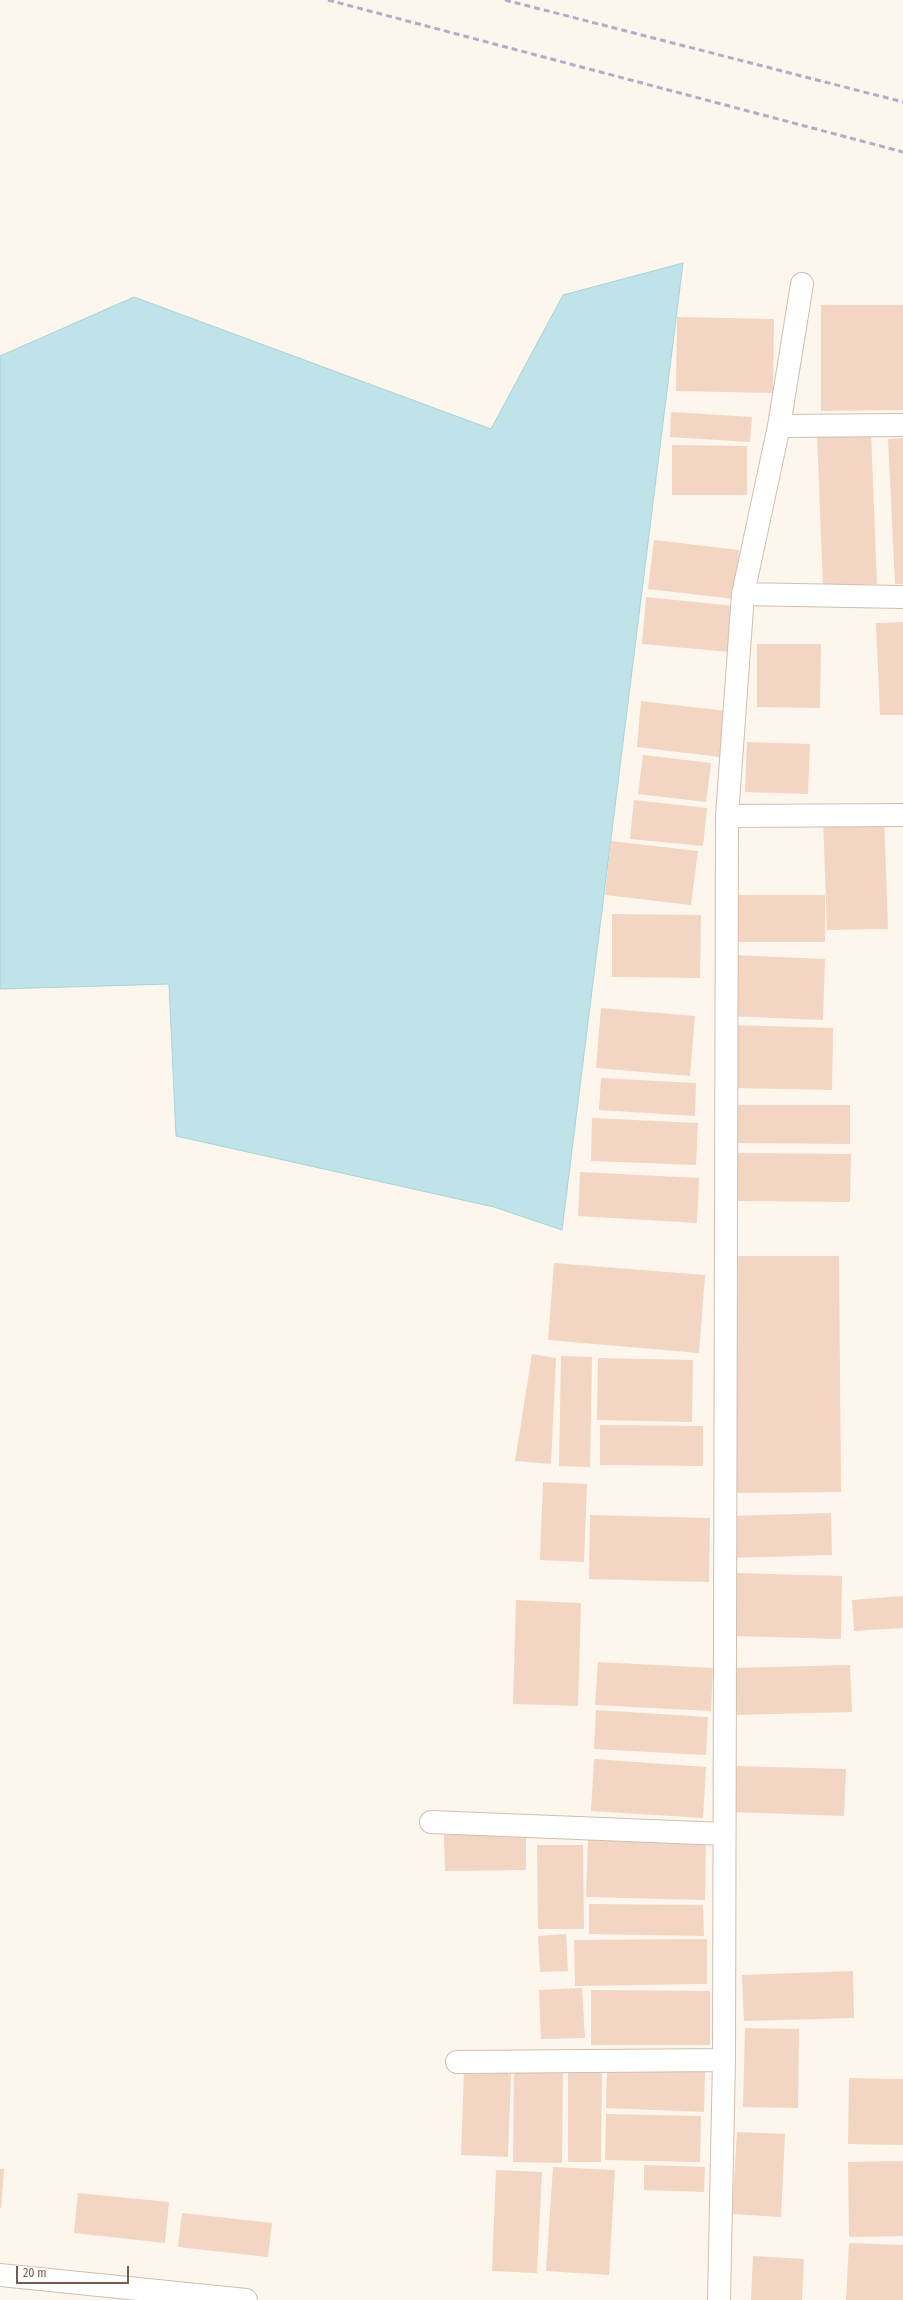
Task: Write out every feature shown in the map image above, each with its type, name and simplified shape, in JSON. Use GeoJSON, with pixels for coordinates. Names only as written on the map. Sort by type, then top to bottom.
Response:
{"type":"FeatureCollection","features":[{"type":"Feature","properties":{"kind":"street"},"geometry":{"type":"LineString","coordinates":[[719,2300],[724,2060],[727,816],[743,594],[779,426],[802,284]]}},
{"type":"Feature","properties":{"kind":"street"},"geometry":{"type":"LineString","coordinates":[[779,426],[903,425]]}},
{"type":"Feature","properties":{"kind":"street"},"geometry":{"type":"LineString","coordinates":[[743,594],[903,597]]}},
{"type":"Feature","properties":{"kind":"street"},"geometry":{"type":"LineString","coordinates":[[727,816],[903,814]]}},
{"type":"Feature","properties":{"kind":"street"},"geometry":{"type":"LineString","coordinates":[[431,1822],[724,1834]]}},
{"type":"Feature","properties":{"kind":"street"},"geometry":{"type":"LineString","coordinates":[[457,2062],[724,2060]]}},
{"type":"Feature","properties":{"kind":"street"},"geometry":{"type":"LineString","coordinates":[[0,2275],[246,2300]]}},
{"type":"Feature","properties":{"kind":"water"},"geometry":{"type":"Polygon","coordinates":[[[683,263],[562,1230],[494,1207],[176,1136],[169,984],[0,989],[0,356],[134,297],[491,429],[563,295],[683,263]]]}},
{"type":"Feature","properties":{"kind":"building"},"geometry":{"type":"Polygon","coordinates":[[[821,305],[903,305],[903,410],[821,411],[821,305]]]}},
{"type":"Feature","properties":{"kind":"building"},"geometry":{"type":"Polygon","coordinates":[[[677,317],[774,319],[773,393],[676,391],[677,317]]]}},
{"type":"Feature","properties":{"kind":"building"},"geometry":{"type":"Polygon","coordinates":[[[671,412],[752,417],[750,442],[670,437],[671,412]]]}},
{"type":"Feature","properties":{"kind":"building"},"geometry":{"type":"Polygon","coordinates":[[[871,433],[877,584],[823,586],[817,435],[871,433]]]}},
{"type":"Feature","properties":{"kind":"building"},"geometry":{"type":"Polygon","coordinates":[[[903,438],[903,584],[895,584],[888,439],[903,438]]]}},
{"type":"Feature","properties":{"kind":"building"},"geometry":{"type":"Polygon","coordinates":[[[672,445],[747,446],[747,495],[672,495],[672,445]]]}},
{"type":"Feature","properties":{"kind":"building"},"geometry":{"type":"Polygon","coordinates":[[[654,540],[739,550],[734,599],[648,589],[654,540]]]}},
{"type":"Feature","properties":{"kind":"building"},"geometry":{"type":"Polygon","coordinates":[[[646,597],[734,606],[729,652],[642,644],[646,597]]]}},
{"type":"Feature","properties":{"kind":"building"},"geometry":{"type":"Polygon","coordinates":[[[903,622],[903,715],[880,715],[876,623],[903,622]]]}},
{"type":"Feature","properties":{"kind":"building"},"geometry":{"type":"Polygon","coordinates":[[[757,644],[821,644],[820,708],[757,707],[757,644]]]}},
{"type":"Feature","properties":{"kind":"building"},"geometry":{"type":"Polygon","coordinates":[[[641,701],[726,711],[720,757],[637,747],[641,701]]]}},
{"type":"Feature","properties":{"kind":"building"},"geometry":{"type":"Polygon","coordinates":[[[747,742],[810,744],[808,794],[745,792],[747,742]]]}},
{"type":"Feature","properties":{"kind":"building"},"geometry":{"type":"Polygon","coordinates":[[[643,755],[711,763],[706,802],[638,794],[643,755]]]}},
{"type":"Feature","properties":{"kind":"building"},"geometry":{"type":"Polygon","coordinates":[[[634,800],[707,808],[703,846],[630,839],[634,800]]]}},
{"type":"Feature","properties":{"kind":"building"},"geometry":{"type":"Polygon","coordinates":[[[884,815],[888,929],[827,930],[823,817],[884,815]]]}},
{"type":"Feature","properties":{"kind":"building"},"geometry":{"type":"Polygon","coordinates":[[[611,841],[698,851],[691,905],[605,895],[611,841]]]}},
{"type":"Feature","properties":{"kind":"building"},"geometry":{"type":"Polygon","coordinates":[[[736,895],[825,895],[825,942],[736,942],[736,895]]]}},
{"type":"Feature","properties":{"kind":"building"},"geometry":{"type":"Polygon","coordinates":[[[612,914],[701,915],[700,978],[612,977],[612,914]]]}},
{"type":"Feature","properties":{"kind":"building"},"geometry":{"type":"Polygon","coordinates":[[[732,955],[825,959],[823,1020],[729,1016],[732,955]]]}},
{"type":"Feature","properties":{"kind":"building"},"geometry":{"type":"Polygon","coordinates":[[[601,1008],[695,1016],[690,1076],[596,1068],[601,1008]]]}},
{"type":"Feature","properties":{"kind":"building"},"geometry":{"type":"Polygon","coordinates":[[[732,1025],[833,1028],[832,1090],[732,1088],[732,1025]]]}},
{"type":"Feature","properties":{"kind":"building"},"geometry":{"type":"Polygon","coordinates":[[[601,1078],[696,1083],[695,1116],[599,1110],[601,1078]]]}},
{"type":"Feature","properties":{"kind":"building"},"geometry":{"type":"Polygon","coordinates":[[[732,1105],[850,1105],[850,1144],[732,1143],[732,1105]]]}},
{"type":"Feature","properties":{"kind":"building"},"geometry":{"type":"Polygon","coordinates":[[[592,1118],[698,1123],[696,1165],[591,1161],[592,1118]]]}},
{"type":"Feature","properties":{"kind":"building"},"geometry":{"type":"Polygon","coordinates":[[[732,1153],[851,1154],[850,1202],[732,1201],[732,1153]]]}},
{"type":"Feature","properties":{"kind":"building"},"geometry":{"type":"Polygon","coordinates":[[[580,1172],[699,1178],[697,1223],[578,1216],[580,1172]]]}},
{"type":"Feature","properties":{"kind":"building"},"geometry":{"type":"Polygon","coordinates":[[[730,1256],[839,1256],[841,1492],[732,1493],[730,1256]]]}},
{"type":"Feature","properties":{"kind":"building"},"geometry":{"type":"Polygon","coordinates":[[[554,1263],[705,1275],[699,1353],[548,1340],[554,1263]]]}},
{"type":"Feature","properties":{"kind":"building"},"geometry":{"type":"Polygon","coordinates":[[[532,1354],[556,1358],[551,1464],[515,1461],[532,1354]]]}},
{"type":"Feature","properties":{"kind":"building"},"geometry":{"type":"Polygon","coordinates":[[[561,1356],[592,1357],[590,1467],[559,1466],[561,1356]]]}},
{"type":"Feature","properties":{"kind":"building"},"geometry":{"type":"Polygon","coordinates":[[[598,1358],[693,1360],[692,1422],[597,1420],[598,1358]]]}},
{"type":"Feature","properties":{"kind":"building"},"geometry":{"type":"Polygon","coordinates":[[[600,1425],[703,1426],[703,1466],[600,1465],[600,1425]]]}},
{"type":"Feature","properties":{"kind":"building"},"geometry":{"type":"Polygon","coordinates":[[[543,1482],[587,1484],[584,1562],[540,1560],[543,1482]]]}},
{"type":"Feature","properties":{"kind":"building"},"geometry":{"type":"Polygon","coordinates":[[[831,1513],[832,1555],[729,1558],[728,1516],[831,1513]]]}},
{"type":"Feature","properties":{"kind":"building"},"geometry":{"type":"Polygon","coordinates":[[[590,1515],[710,1518],[709,1582],[589,1579],[590,1515]]]}},
{"type":"Feature","properties":{"kind":"building"},"geometry":{"type":"Polygon","coordinates":[[[735,1573],[842,1576],[841,1639],[733,1636],[735,1573]]]}},
{"type":"Feature","properties":{"kind":"building"},"geometry":{"type":"Polygon","coordinates":[[[903,1596],[903,1628],[854,1631],[852,1600],[903,1596]]]}},
{"type":"Feature","properties":{"kind":"building"},"geometry":{"type":"Polygon","coordinates":[[[516,1600],[581,1603],[578,1706],[513,1704],[516,1600]]]}},
{"type":"Feature","properties":{"kind":"building"},"geometry":{"type":"Polygon","coordinates":[[[598,1662],[713,1668],[711,1711],[595,1705],[598,1662]]]}},
{"type":"Feature","properties":{"kind":"building"},"geometry":{"type":"Polygon","coordinates":[[[850,1665],[852,1712],[736,1715],[734,1668],[850,1665]]]}},
{"type":"Feature","properties":{"kind":"building"},"geometry":{"type":"Polygon","coordinates":[[[596,1710],[708,1717],[706,1755],[594,1749],[596,1710]]]}},
{"type":"Feature","properties":{"kind":"building"},"geometry":{"type":"Polygon","coordinates":[[[594,1759],[706,1767],[703,1818],[591,1811],[594,1759]]]}},
{"type":"Feature","properties":{"kind":"building"},"geometry":{"type":"Polygon","coordinates":[[[733,1766],[846,1769],[844,1816],[732,1812],[733,1766]]]}},
{"type":"Feature","properties":{"kind":"building"},"geometry":{"type":"Polygon","coordinates":[[[526,1834],[526,1870],[445,1871],[444,1835],[526,1834]]]}},
{"type":"Feature","properties":{"kind":"building"},"geometry":{"type":"Polygon","coordinates":[[[588,1838],[706,1841],[705,1900],[586,1897],[588,1838]]]}},
{"type":"Feature","properties":{"kind":"building"},"geometry":{"type":"Polygon","coordinates":[[[537,1845],[583,1845],[584,1929],[538,1929],[537,1845]]]}},
{"type":"Feature","properties":{"kind":"building"},"geometry":{"type":"Polygon","coordinates":[[[589,1904],[703,1905],[704,1936],[589,1934],[589,1904]]]}},
{"type":"Feature","properties":{"kind":"building"},"geometry":{"type":"Polygon","coordinates":[[[566,1934],[568,1971],[540,1972],[538,1936],[566,1934]]]}},
{"type":"Feature","properties":{"kind":"building"},"geometry":{"type":"Polygon","coordinates":[[[707,1939],[707,1984],[575,1986],[574,1940],[707,1939]]]}},
{"type":"Feature","properties":{"kind":"building"},"geometry":{"type":"Polygon","coordinates":[[[853,1971],[854,2018],[744,2021],[742,1975],[853,1971]]]}},
{"type":"Feature","properties":{"kind":"building"},"geometry":{"type":"Polygon","coordinates":[[[582,1988],[585,2038],[541,2039],[539,1990],[582,1988]]]}},
{"type":"Feature","properties":{"kind":"building"},"geometry":{"type":"Polygon","coordinates":[[[591,1990],[710,1991],[710,2045],[591,2045],[591,1990]]]}},
{"type":"Feature","properties":{"kind":"building"},"geometry":{"type":"Polygon","coordinates":[[[745,2028],[799,2029],[798,2108],[743,2107],[745,2028]]]}},
{"type":"Feature","properties":{"kind":"building"},"geometry":{"type":"Polygon","coordinates":[[[607,2069],[705,2072],[704,2112],[606,2108],[607,2069]]]}},
{"type":"Feature","properties":{"kind":"building"},"geometry":{"type":"Polygon","coordinates":[[[514,2070],[563,2070],[562,2163],[513,2162],[514,2070]]]}},
{"type":"Feature","properties":{"kind":"building"},"geometry":{"type":"Polygon","coordinates":[[[464,2071],[511,2073],[508,2157],[461,2155],[464,2071]]]}},
{"type":"Feature","properties":{"kind":"building"},"geometry":{"type":"Polygon","coordinates":[[[568,2072],[602,2073],[601,2162],[568,2162],[568,2072]]]}},
{"type":"Feature","properties":{"kind":"building"},"geometry":{"type":"Polygon","coordinates":[[[849,2078],[903,2079],[903,2145],[848,2144],[849,2078]]]}},
{"type":"Feature","properties":{"kind":"building"},"geometry":{"type":"Polygon","coordinates":[[[606,2114],[701,2116],[700,2162],[605,2160],[606,2114]]]}},
{"type":"Feature","properties":{"kind":"building"},"geometry":{"type":"Polygon","coordinates":[[[737,2132],[785,2134],[781,2217],[732,2214],[737,2132]]]}},
{"type":"Feature","properties":{"kind":"building"},"geometry":{"type":"Polygon","coordinates":[[[903,2161],[903,2236],[849,2237],[848,2162],[903,2161]]]}},
{"type":"Feature","properties":{"kind":"building"},"geometry":{"type":"Polygon","coordinates":[[[644,2165],[705,2167],[704,2192],[644,2190],[644,2165]]]}},
{"type":"Feature","properties":{"kind":"building"},"geometry":{"type":"Polygon","coordinates":[[[553,2167],[615,2170],[609,2275],[546,2271],[553,2167]]]}},
{"type":"Feature","properties":{"kind":"building"},"geometry":{"type":"Polygon","coordinates":[[[0,2169],[4,2169],[1,2208],[0,2208],[0,2169]]]}},
{"type":"Feature","properties":{"kind":"building"},"geometry":{"type":"Polygon","coordinates":[[[496,2170],[542,2172],[537,2273],[492,2271],[496,2170]]]}},
{"type":"Feature","properties":{"kind":"building"},"geometry":{"type":"Polygon","coordinates":[[[78,2193],[169,2202],[165,2243],[74,2233],[78,2193]]]}},
{"type":"Feature","properties":{"kind":"building"},"geometry":{"type":"Polygon","coordinates":[[[182,2213],[272,2223],[268,2257],[178,2247],[182,2213]]]}},
{"type":"Feature","properties":{"kind":"building"},"geometry":{"type":"Polygon","coordinates":[[[849,2243],[903,2245],[903,2300],[846,2300],[849,2243]]]}},
{"type":"Feature","properties":{"kind":"building"},"geometry":{"type":"Polygon","coordinates":[[[753,2256],[804,2259],[802,2300],[751,2300],[753,2256]]]}},
{"type":"Feature","properties":{"kind":"railway"},"geometry":{"type":"LineString","coordinates":[[328,0],[903,152]]}},
{"type":"Feature","properties":{"kind":"railway"},"geometry":{"type":"LineString","coordinates":[[505,0],[903,102]]}}]}
